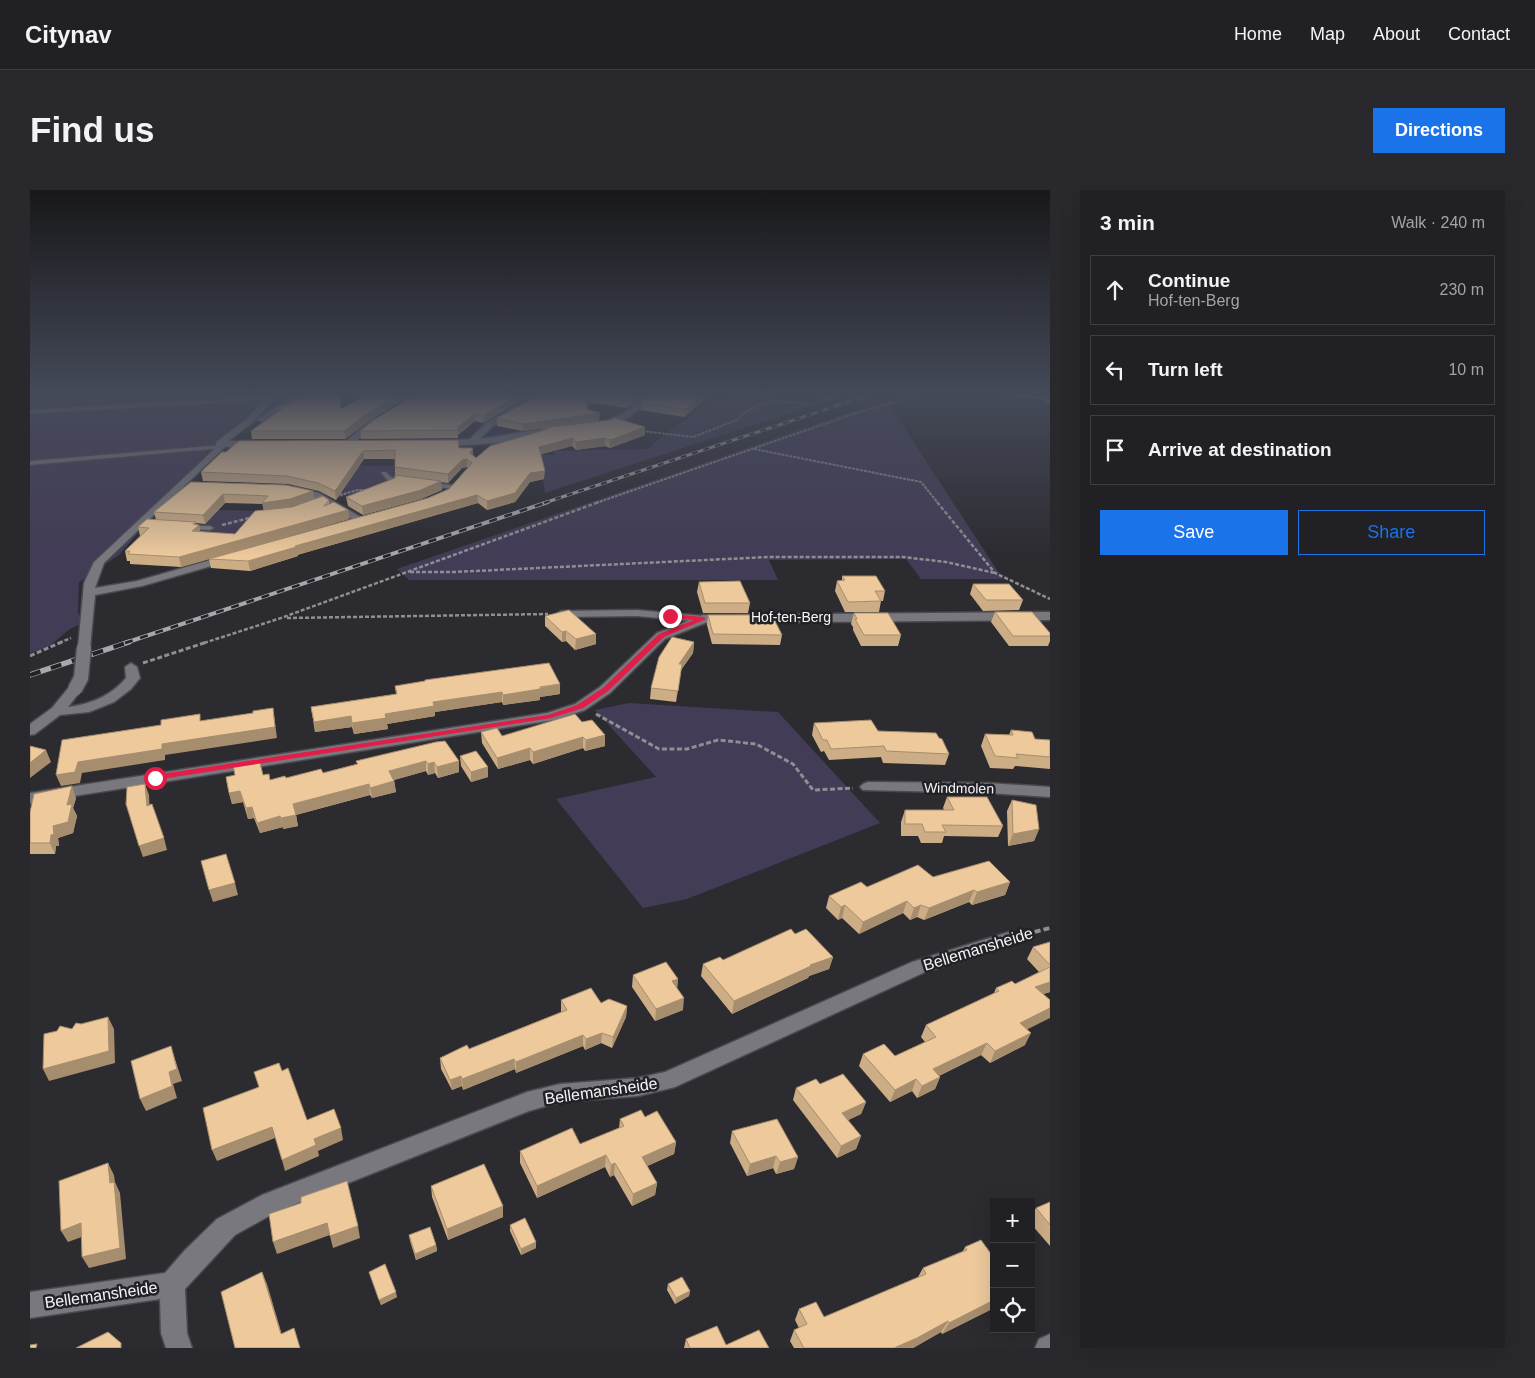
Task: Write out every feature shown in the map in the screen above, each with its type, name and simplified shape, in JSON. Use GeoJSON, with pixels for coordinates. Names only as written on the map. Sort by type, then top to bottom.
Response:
{"type":"FeatureCollection","features":[{"type":"Feature","properties":{"kind":"street"},"geometry":{"type":"LineString","coordinates":[[30,731],[57,711],[75,689],[80,678],[90,583],[99,562],[146,524],[217,448]]}},
{"type":"Feature","properties":{"kind":"street"},"geometry":{"type":"LineString","coordinates":[[486,451],[489,448]]}},
{"type":"Feature","properties":{"kind":"street"},"geometry":{"type":"LineString","coordinates":[[440,496],[461,477]]}},
{"type":"Feature","properties":{"kind":"street"},"geometry":{"type":"LineString","coordinates":[[181,485],[200,486]]}},
{"type":"Feature","properties":{"kind":"street"},"geometry":{"type":"LineString","coordinates":[[288,489],[316,495],[322,502],[366,518],[342,525]]}},
{"type":"Feature","properties":{"kind":"street"},"geometry":{"type":"LineString","coordinates":[[89,592],[138,584],[239,555]]}},
{"type":"Feature","properties":{"kind":"street","name":"Hof-ten-Berg"},"geometry":{"type":"LineString","coordinates":[[30,798],[549,717],[580,707],[605,690],[661,636],[703,619],[749,617],[1050,616]]}},
{"type":"Feature","properties":{"kind":"street"},"geometry":{"type":"LineString","coordinates":[[57,711],[84,710],[126,688],[133,678],[130,667]]}},
{"type":"Feature","properties":{"kind":"street","name":"Windmolen"},"geometry":{"type":"LineString","coordinates":[[868,787],[988,788],[1050,792]]}},
{"type":"Feature","properties":{"kind":"street","name":"Bellemansheide"},"geometry":{"type":"LineString","coordinates":[[179,1348],[174,1333],[172,1286],[194,1259],[226,1227],[270,1203],[526,1102],[560,1093],[638,1087],[668,1081],[919,967],[1009,939]]}},
{"type":"Feature","properties":{"kind":"street","name":"Bellemansheide"},"geometry":{"type":"LineString","coordinates":[[30,1305],[172,1286]]}},
{"type":"Feature","properties":{"kind":"lane"},"geometry":{"type":"LineString","coordinates":[[30,463],[188,448]]}},
{"type":"Feature","properties":{"kind":"lane"},"geometry":{"type":"LineString","coordinates":[[384,473],[389,479],[452,487]]}},
{"type":"Feature","properties":{"kind":"lane"},"geometry":{"type":"LineString","coordinates":[[180,526],[210,528]]}},
{"type":"Feature","properties":{"kind":"lane"},"geometry":{"type":"LineString","coordinates":[[561,614],[636,613],[703,619]]}},
{"type":"Feature","properties":{"kind":"path"},"geometry":{"type":"LineString","coordinates":[[130,667],[281,618],[592,504],[753,449],[921,482],[995,573]]}},
{"type":"Feature","properties":{"kind":"path"},"geometry":{"type":"LineString","coordinates":[[322,502],[358,490],[377,491],[398,480]]}},
{"type":"Feature","properties":{"kind":"path"},"geometry":{"type":"LineString","coordinates":[[210,528],[253,517]]}},
{"type":"Feature","properties":{"kind":"path"},"geometry":{"type":"LineString","coordinates":[[408,572],[454,572],[798,557],[902,557],[946,562],[995,573],[1050,599]]}},
{"type":"Feature","properties":{"kind":"path"},"geometry":{"type":"LineString","coordinates":[[281,618],[299,616],[561,614]]}},
{"type":"Feature","properties":{"kind":"path"},"geometry":{"type":"LineString","coordinates":[[30,656],[77,635],[87,625]]}},
{"type":"Feature","properties":{"kind":"path"},"geometry":{"type":"LineString","coordinates":[[611,721],[659,749],[687,749],[718,740],[756,744],[793,764],[813,790],[868,787]]}},
{"type":"Feature","properties":{"kind":"path","name":"Bellemansheide"},"geometry":{"type":"LineString","coordinates":[[1009,939],[1050,928]]}},
{"type":"Feature","properties":{"kind":"shaded area"},"geometry":{"type":"Polygon","coordinates":[[[30,448],[211,448],[119,555],[79,582],[78,613],[83,623],[70,629],[48,647],[30,653],[30,448]]]}},
{"type":"Feature","properties":{"kind":"shaded area"},"geometry":{"type":"Polygon","coordinates":[[[683,448],[545,493],[539,455],[554,455],[554,451],[683,448]]]}},
{"type":"Feature","properties":{"kind":"shaded area"},"geometry":{"type":"Polygon","coordinates":[[[747,448],[917,448],[1003,579],[921,579],[906,559],[769,560],[778,580],[409,580],[397,569],[747,448]]]}},
{"type":"Feature","properties":{"kind":"shaded area"},"geometry":{"type":"Polygon","coordinates":[[[358,466],[395,466],[452,477],[438,491],[363,491],[338,498],[332,496],[343,490],[358,466]]]}},
{"type":"Feature","properties":{"kind":"shaded area"},"geometry":{"type":"Polygon","coordinates":[[[218,510],[263,511],[239,540],[201,534],[207,527],[203,526],[218,510]]]}},
{"type":"Feature","properties":{"kind":"shaded area"},"geometry":{"type":"Polygon","coordinates":[[[629,703],[778,712],[880,823],[687,899],[643,908],[556,799],[656,777],[595,710],[629,703]]]}},
{"type":"Feature","properties":{"kind":"building"},"geometry":{"type":"Polygon","coordinates":[[[231,448],[473,448],[470,453],[476,458],[488,448],[539,448],[545,471],[530,473],[515,493],[487,501],[477,495],[248,561],[209,559],[428,498],[449,489],[472,463],[467,459],[462,460],[448,474],[395,467],[395,450],[363,451],[335,491],[318,483],[287,476],[201,472],[222,452],[226,452],[231,448]]]}},
{"type":"Feature","properties":{"kind":"building"},"geometry":{"type":"Polygon","coordinates":[[[395,475],[441,481],[421,490],[362,506],[346,497],[395,478],[395,475]]]}},
{"type":"Feature","properties":{"kind":"building"},"geometry":{"type":"Polygon","coordinates":[[[191,482],[286,485],[313,491],[290,499],[262,503],[268,496],[223,494],[203,515],[154,512],[191,482]]]}},
{"type":"Feature","properties":{"kind":"building"},"geometry":{"type":"Polygon","coordinates":[[[323,496],[329,500],[324,506],[334,502],[348,510],[179,557],[128,554],[130,551],[125,551],[149,528],[138,527],[147,519],[196,522],[193,524],[199,525],[192,531],[235,534],[255,511],[292,507],[323,496]]]}},
{"type":"Feature","properties":{"kind":"building"},"geometry":{"type":"Polygon","coordinates":[[[842,576],[876,576],[885,591],[875,591],[881,601],[848,602],[837,581],[845,580],[842,576]]]}},
{"type":"Feature","properties":{"kind":"building"},"geometry":{"type":"Polygon","coordinates":[[[740,581],[750,603],[705,603],[699,582],[740,581]]]}},
{"type":"Feature","properties":{"kind":"building"},"geometry":{"type":"Polygon","coordinates":[[[973,584],[1009,584],[1023,600],[986,600],[973,584]]]}},
{"type":"Feature","properties":{"kind":"building"},"geometry":{"type":"Polygon","coordinates":[[[569,610],[596,634],[576,639],[566,631],[562,632],[545,616],[569,610]]]}},
{"type":"Feature","properties":{"kind":"building"},"geometry":{"type":"Polygon","coordinates":[[[995,612],[1032,612],[1050,633],[1050,636],[1013,636],[995,612]]]}},
{"type":"Feature","properties":{"kind":"building"},"geometry":{"type":"Polygon","coordinates":[[[854,613],[888,613],[901,635],[864,635],[855,619],[857,619],[854,613]]]}},
{"type":"Feature","properties":{"kind":"building"},"geometry":{"type":"Polygon","coordinates":[[[708,615],[754,615],[756,619],[774,619],[782,635],[713,634],[708,615]]]}},
{"type":"Feature","properties":{"kind":"building"},"geometry":{"type":"Polygon","coordinates":[[[672,637],[694,642],[679,664],[682,664],[678,691],[651,688],[659,657],[672,637]]]}},
{"type":"Feature","properties":{"kind":"building"},"geometry":{"type":"Polygon","coordinates":[[[549,663],[560,684],[503,695],[502,692],[433,702],[434,706],[385,714],[386,718],[352,723],[351,716],[314,722],[311,707],[397,694],[395,686],[425,680],[549,663]]]}},
{"type":"Feature","properties":{"kind":"building"},"geometry":{"type":"Polygon","coordinates":[[[273,708],[275,727],[162,744],[162,749],[78,762],[75,772],[56,775],[62,740],[161,725],[161,720],[200,714],[200,721],[273,708]]]}},
{"type":"Feature","properties":{"kind":"building"},"geometry":{"type":"Polygon","coordinates":[[[575,714],[582,722],[592,720],[605,735],[586,740],[583,737],[533,752],[530,748],[497,758],[481,732],[497,728],[502,736],[575,714]]]}},
{"type":"Feature","properties":{"kind":"building"},"geometry":{"type":"Polygon","coordinates":[[[871,720],[878,731],[936,733],[942,739],[949,754],[886,751],[884,746],[831,749],[827,740],[823,740],[814,723],[871,720]]]}},
{"type":"Feature","properties":{"kind":"building"},"geometry":{"type":"Polygon","coordinates":[[[1011,730],[1032,732],[1035,739],[1050,740],[1050,757],[1016,754],[1018,758],[995,756],[985,734],[1013,735],[1011,730]]]}},
{"type":"Feature","properties":{"kind":"building"},"geometry":{"type":"Polygon","coordinates":[[[445,741],[459,761],[437,767],[434,762],[428,764],[426,761],[389,771],[394,781],[370,788],[369,784],[293,804],[296,815],[281,818],[280,816],[257,823],[252,807],[246,808],[240,791],[229,793],[226,777],[235,775],[233,765],[259,759],[263,775],[269,774],[270,780],[321,769],[323,773],[358,764],[356,761],[445,741]]]}},
{"type":"Feature","properties":{"kind":"building"},"geometry":{"type":"Polygon","coordinates":[[[30,746],[46,750],[30,763],[30,746]]]}},
{"type":"Feature","properties":{"kind":"building"},"geometry":{"type":"Polygon","coordinates":[[[476,751],[488,767],[471,772],[460,756],[476,751]]]}},
{"type":"Feature","properties":{"kind":"building"},"geometry":{"type":"Polygon","coordinates":[[[145,784],[147,806],[152,804],[164,838],[139,846],[126,804],[127,787],[145,784]]]}},
{"type":"Feature","properties":{"kind":"building"},"geometry":{"type":"Polygon","coordinates":[[[72,786],[67,805],[72,804],[68,822],[53,826],[54,834],[51,835],[50,843],[30,843],[30,812],[34,794],[72,786]]]}},
{"type":"Feature","properties":{"kind":"building"},"geometry":{"type":"Polygon","coordinates":[[[947,797],[987,797],[1003,826],[942,825],[946,832],[925,832],[922,824],[905,824],[905,810],[954,810],[947,797]]]}},
{"type":"Feature","properties":{"kind":"building"},"geometry":{"type":"Polygon","coordinates":[[[1012,800],[1036,805],[1039,829],[1013,834],[1012,800]]]}},
{"type":"Feature","properties":{"kind":"building"},"geometry":{"type":"Polygon","coordinates":[[[226,854],[235,883],[209,890],[201,861],[226,854]]]}},
{"type":"Feature","properties":{"kind":"building"},"geometry":{"type":"Polygon","coordinates":[[[989,861],[1010,882],[977,892],[974,890],[929,908],[921,905],[914,908],[907,901],[863,922],[845,905],[841,907],[829,896],[861,882],[867,887],[918,865],[933,877],[989,861]]]}},
{"type":"Feature","properties":{"kind":"building"},"geometry":{"type":"Polygon","coordinates":[[[791,929],[795,934],[806,929],[833,957],[810,965],[734,1001],[703,964],[720,957],[723,960],[791,929]]]}},
{"type":"Feature","properties":{"kind":"building"},"geometry":{"type":"Polygon","coordinates":[[[1050,942],[1050,965],[1033,947],[1050,942]]]}},
{"type":"Feature","properties":{"kind":"building"},"geometry":{"type":"Polygon","coordinates":[[[666,962],[678,979],[672,981],[684,998],[656,1009],[633,975],[666,962]]]}},
{"type":"Feature","properties":{"kind":"building"},"geometry":{"type":"Polygon","coordinates":[[[1050,967],[1050,982],[1035,987],[1050,1000],[1050,1008],[1020,1023],[1031,1033],[995,1051],[987,1043],[933,1069],[940,1077],[922,1086],[916,1079],[895,1090],[863,1054],[884,1044],[895,1056],[936,1037],[926,1025],[999,991],[996,988],[1012,981],[1015,984],[1050,967]]]}},
{"type":"Feature","properties":{"kind":"building"},"geometry":{"type":"Polygon","coordinates":[[[591,988],[601,1003],[609,999],[627,1006],[613,1037],[602,1033],[586,1039],[583,1035],[516,1062],[514,1059],[462,1079],[461,1076],[450,1080],[440,1058],[467,1045],[469,1049],[567,1010],[561,1000],[591,988]]]}},
{"type":"Feature","properties":{"kind":"building"},"geometry":{"type":"Polygon","coordinates":[[[108,1017],[109,1051],[43,1069],[44,1034],[57,1031],[60,1026],[72,1029],[76,1023],[81,1024],[108,1017]]]}},
{"type":"Feature","properties":{"kind":"building"},"geometry":{"type":"Polygon","coordinates":[[[171,1046],[177,1069],[169,1072],[172,1086],[140,1099],[131,1061],[171,1046]]]}},
{"type":"Feature","properties":{"kind":"building"},"geometry":{"type":"Polygon","coordinates":[[[279,1063],[282,1071],[288,1068],[307,1120],[334,1109],[341,1128],[314,1139],[316,1145],[282,1160],[272,1127],[212,1150],[203,1108],[259,1087],[254,1072],[279,1063]]]}},
{"type":"Feature","properties":{"kind":"building"},"geometry":{"type":"Polygon","coordinates":[[[843,1074],[866,1102],[842,1113],[861,1136],[841,1146],[796,1088],[816,1079],[820,1084],[843,1074]]]}},
{"type":"Feature","properties":{"kind":"building"},"geometry":{"type":"Polygon","coordinates":[[[641,1110],[645,1117],[657,1111],[676,1142],[642,1157],[657,1183],[633,1194],[615,1163],[611,1165],[606,1155],[537,1186],[520,1151],[572,1128],[580,1144],[624,1126],[620,1119],[641,1110]]]}},
{"type":"Feature","properties":{"kind":"building"},"geometry":{"type":"Polygon","coordinates":[[[777,1119],[798,1157],[780,1162],[776,1156],[750,1164],[732,1131],[777,1119]]]}},
{"type":"Feature","properties":{"kind":"building"},"geometry":{"type":"Polygon","coordinates":[[[108,1163],[110,1183],[114,1182],[120,1248],[82,1257],[81,1223],[61,1231],[59,1181],[108,1163]]]}},
{"type":"Feature","properties":{"kind":"building"},"geometry":{"type":"Polygon","coordinates":[[[484,1164],[503,1206],[447,1229],[431,1186],[484,1164]]]}},
{"type":"Feature","properties":{"kind":"building"},"geometry":{"type":"Polygon","coordinates":[[[347,1181],[358,1226],[330,1236],[327,1223],[273,1242],[269,1214],[301,1203],[301,1197],[347,1181]]]}},
{"type":"Feature","properties":{"kind":"building"},"geometry":{"type":"Polygon","coordinates":[[[1050,1202],[1050,1225],[1036,1208],[1050,1202]]]}},
{"type":"Feature","properties":{"kind":"building"},"geometry":{"type":"Polygon","coordinates":[[[525,1218],[536,1242],[521,1249],[510,1225],[525,1218]]]}},
{"type":"Feature","properties":{"kind":"building"},"geometry":{"type":"Polygon","coordinates":[[[430,1227],[436,1245],[415,1254],[409,1235],[430,1227]]]}},
{"type":"Feature","properties":{"kind":"building"},"geometry":{"type":"Polygon","coordinates":[[[981,1240],[990,1252],[990,1302],[949,1323],[948,1321],[894,1348],[804,1348],[794,1330],[807,1324],[799,1309],[816,1302],[824,1317],[926,1274],[923,1268],[967,1250],[965,1247],[981,1240]]]}},
{"type":"Feature","properties":{"kind":"building"},"geometry":{"type":"Polygon","coordinates":[[[385,1264],[396,1292],[379,1300],[369,1272],[385,1264]]]}},
{"type":"Feature","properties":{"kind":"building"},"geometry":{"type":"Polygon","coordinates":[[[262,1272],[281,1334],[294,1328],[300,1348],[235,1348],[221,1292],[262,1272]]]}},
{"type":"Feature","properties":{"kind":"building"},"geometry":{"type":"Polygon","coordinates":[[[682,1277],[690,1291],[676,1298],[668,1284],[682,1277]]]}},
{"type":"Feature","properties":{"kind":"building"},"geometry":{"type":"Polygon","coordinates":[[[717,1326],[726,1345],[759,1330],[769,1348],[690,1348],[686,1339],[717,1326]]]}},
{"type":"Feature","properties":{"kind":"building"},"geometry":{"type":"Polygon","coordinates":[[[108,1332],[121,1343],[121,1348],[76,1348],[108,1332]]]}},
{"type":"Feature","properties":{"kind":"building"},"geometry":{"type":"Polygon","coordinates":[[[37,1344],[36,1348],[30,1348],[30,1345],[37,1344]]]}},
{"type":"Feature","properties":{"kind":"railway"},"geometry":{"type":"LineString","coordinates":[[544,503],[709,448]]}},
{"type":"Feature","properties":{"kind":"railway"},"geometry":{"type":"LineString","coordinates":[[125,643],[548,502]]}},
{"type":"Feature","properties":{"kind":"railway"},"geometry":{"type":"LineString","coordinates":[[30,675],[129,642]]}},
{"type":"Feature","properties":{"kind":"route"},"geometry":{"type":"LineString","coordinates":[[155,778],[549,717],[580,707],[605,690],[661,636],[703,619],[670,616]]}}]}
